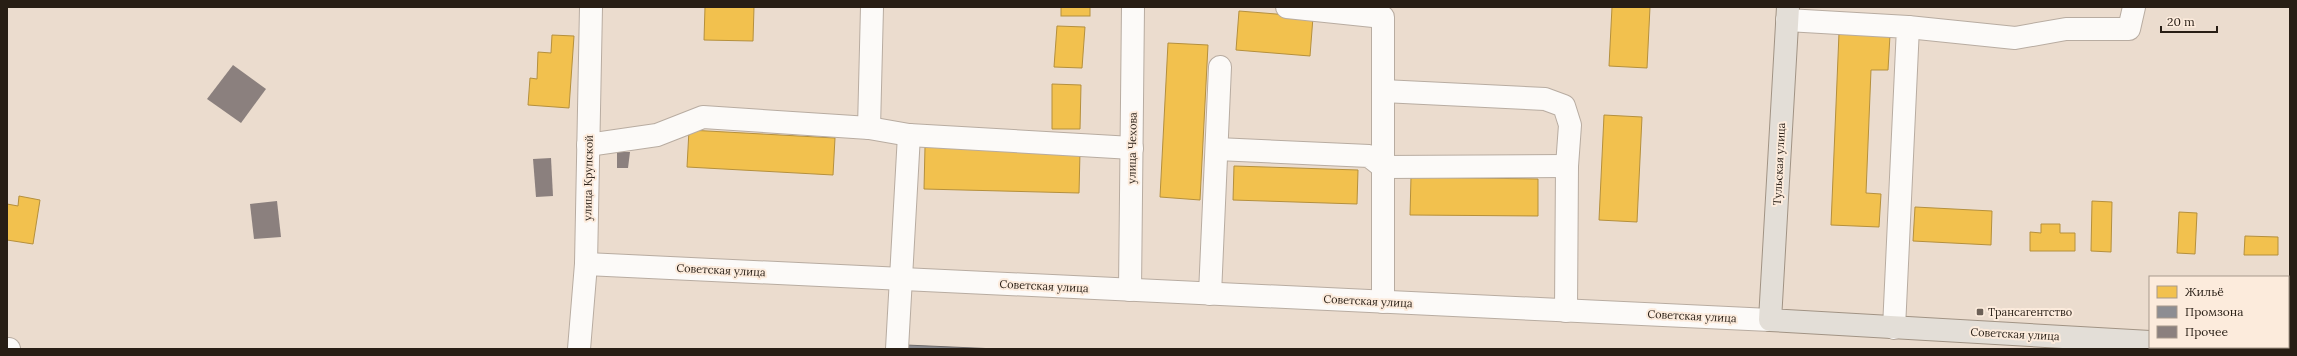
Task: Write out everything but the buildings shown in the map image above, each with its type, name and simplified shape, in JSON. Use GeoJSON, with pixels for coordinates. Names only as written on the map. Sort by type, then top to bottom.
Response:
{"type":"FeatureCollection","features":[{"type":"Feature","properties":{"kind":"main road","name":"Тульская улица"},"geometry":{"type":"LineString","coordinates":[[1770,320],[1787,14]]}},
{"type":"Feature","properties":{"kind":"main road","name":"Советская улица"},"geometry":{"type":"LineString","coordinates":[[1770,320],[2149,342]]}},
{"type":"Feature","properties":{"kind":"street","name":"улица Крупской"},"geometry":{"type":"LineString","coordinates":[[579,349],[586,264],[591,7]]}},
{"type":"Feature","properties":{"kind":"street"},"geometry":{"type":"LineString","coordinates":[[869,128],[872,7]]}},
{"type":"Feature","properties":{"kind":"street","name":"улица Чехова"},"geometry":{"type":"LineString","coordinates":[[1130,290],[1134,7]]}},
{"type":"Feature","properties":{"kind":"street"},"geometry":{"type":"LineString","coordinates":[[1287,7],[1383,17],[1383,302]]}},
{"type":"Feature","properties":{"kind":"street"},"geometry":{"type":"LineString","coordinates":[[1787,14],[2016,38],[2066,29],[2129,29],[2134,7]]}},
{"type":"Feature","properties":{"kind":"street"},"geometry":{"type":"LineString","coordinates":[[1894,328],[1908,27]]}},
{"type":"Feature","properties":{"kind":"street"},"geometry":{"type":"LineString","coordinates":[[1210,294],[1220,67]]}},
{"type":"Feature","properties":{"kind":"street"},"geometry":{"type":"LineString","coordinates":[[1383,91],[1545,99],[1564,106],[1570,125],[1567,166],[1566,310]]}},
{"type":"Feature","properties":{"kind":"street"},"geometry":{"type":"LineString","coordinates":[[588,145],[657,136],[703,117],[869,128],[909,135],[1132,148]]}},
{"type":"Feature","properties":{"kind":"street"},"geometry":{"type":"LineString","coordinates":[[897,349],[909,135]]}},
{"type":"Feature","properties":{"kind":"street"},"geometry":{"type":"LineString","coordinates":[[1217,149],[1370,156],[1383,167],[1567,166]]}},
{"type":"Feature","properties":{"kind":"street","name":"Советская улица"},"geometry":{"type":"LineString","coordinates":[[586,264],[1770,320]]}},
{"type":"Feature","properties":{"kind":"place","name":"Трансагентство"},"geometry":{"type":"Point","coordinates":[1980,312]}}]}
